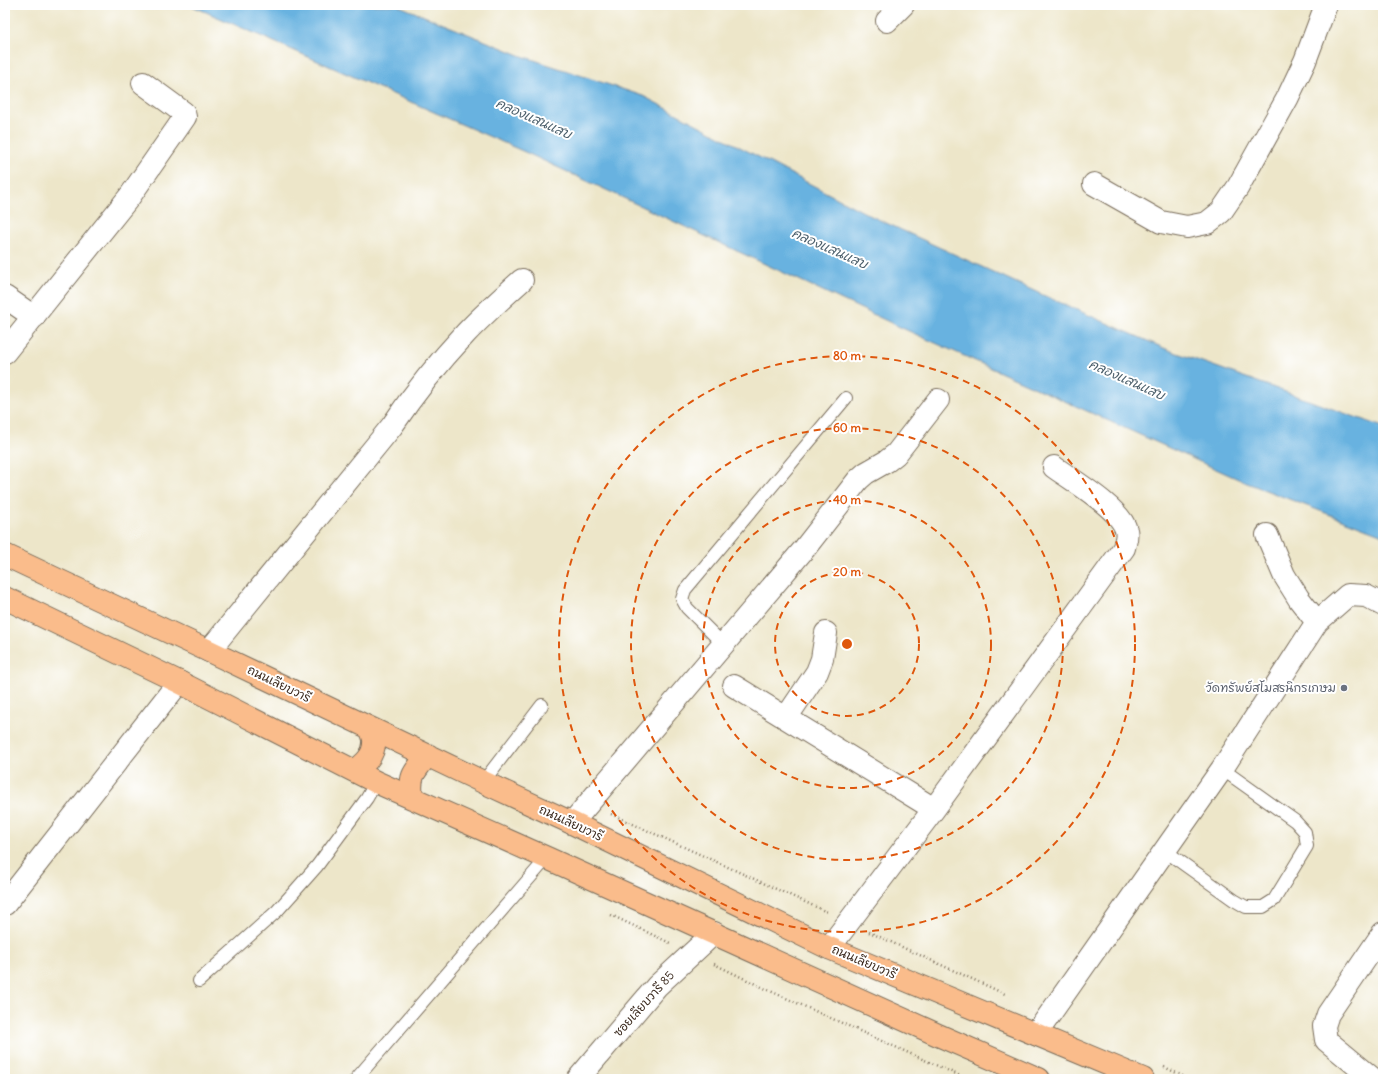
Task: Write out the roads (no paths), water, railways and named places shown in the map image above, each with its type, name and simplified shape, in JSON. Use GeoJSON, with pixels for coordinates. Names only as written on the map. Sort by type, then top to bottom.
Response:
{"type":"FeatureCollection","features":[{"type":"Feature","properties":{"kind":"main road","name":"ถนนเลียบวารี"},"geometry":{"type":"LineString","coordinates":[[5,555],[482,782],[572,823],[829,948],[1143,1079]]}},
{"type":"Feature","properties":{"kind":"main road"},"geometry":{"type":"LineString","coordinates":[[5,598],[179,682],[376,782],[714,933],[1028,1077]]}},
{"type":"Feature","properties":{"kind":"main road"},"geometry":{"type":"LineString","coordinates":[[354,771],[364,764],[372,754],[375,743],[370,728]]}},
{"type":"Feature","properties":{"kind":"main road"},"geometry":{"type":"LineString","coordinates":[[412,798],[410,784],[413,772],[428,755]]}},
{"type":"Feature","properties":{"kind":"street"},"geometry":{"type":"LineString","coordinates":[[887,21],[903,5]]}},
{"type":"Feature","properties":{"kind":"street"},"geometry":{"type":"LineString","coordinates":[[1094,184],[1161,222],[1187,227],[1207,223],[1221,212],[1238,188],[1305,61],[1326,5]]}},
{"type":"Feature","properties":{"kind":"street"},"geometry":{"type":"LineString","coordinates":[[5,352],[130,196],[185,117],[184,113],[144,83]]}},
{"type":"Feature","properties":{"kind":"street"},"geometry":{"type":"LineString","coordinates":[[209,651],[392,426],[412,396],[465,333],[522,280]]}},
{"type":"Feature","properties":{"kind":"street"},"geometry":{"type":"LineString","coordinates":[[5,298],[34,317]]}},
{"type":"Feature","properties":{"kind":"street"},"geometry":{"type":"LineString","coordinates":[[572,823],[805,548],[858,480],[896,454],[938,400]]}},
{"type":"Feature","properties":{"kind":"street"},"geometry":{"type":"LineString","coordinates":[[829,948],[934,809],[1124,548],[1127,536],[1126,528],[1119,518],[1105,503],[1054,467]]}},
{"type":"Feature","properties":{"kind":"street"},"geometry":{"type":"LineString","coordinates":[[1267,535],[1284,575],[1299,599],[1317,622]]}},
{"type":"Feature","properties":{"kind":"street"},"geometry":{"type":"LineString","coordinates":[[1036,1034],[1222,769],[1317,622],[1348,595],[1366,596],[1383,605]]}},
{"type":"Feature","properties":{"kind":"street"},"geometry":{"type":"LineString","coordinates":[[786,718],[817,672],[822,659],[826,633]]}},
{"type":"Feature","properties":{"kind":"street"},"geometry":{"type":"LineString","coordinates":[[5,904],[179,682]]}},
{"type":"Feature","properties":{"kind":"street"},"geometry":{"type":"LineString","coordinates":[[734,686],[934,809]]}},
{"type":"Feature","properties":{"kind":"street","name":"ซอยเลียบวารี 85"},"geometry":{"type":"LineString","coordinates":[[578,1079],[657,986],[714,933]]}},
{"type":"Feature","properties":{"kind":"street"},"geometry":{"type":"LineString","coordinates":[[1373,1079],[1326,1040],[1324,1026],[1328,1014],[1383,933]]}},
{"type":"Feature","properties":{"kind":"lane"},"geometry":{"type":"LineString","coordinates":[[724,645],[687,608],[682,599],[685,590],[846,398]]}},
{"type":"Feature","properties":{"kind":"lane"},"geometry":{"type":"LineString","coordinates":[[482,782],[542,704]]}},
{"type":"Feature","properties":{"kind":"lane"},"geometry":{"type":"LineString","coordinates":[[1164,850],[1246,907],[1263,907],[1274,900],[1307,846],[1305,832],[1295,821],[1222,769]]}},
{"type":"Feature","properties":{"kind":"lane"},"geometry":{"type":"LineString","coordinates":[[199,982],[277,911],[294,892],[317,866],[376,782]]}},
{"type":"Feature","properties":{"kind":"lane"},"geometry":{"type":"LineString","coordinates":[[356,1079],[547,858]]}},
{"type":"Feature","properties":{"kind":"water","name":"คลองแสนแสบ"},"geometry":{"type":"Polygon","coordinates":[[[190,5],[397,5],[522,56],[643,96],[871,216],[1045,296],[1166,349],[1383,427],[1383,535],[1247,483],[902,328],[527,153],[190,5]]]}},
{"type":"Feature","properties":{"kind":"place","name":"วัดทรัพย์สโมสรนิกรเกษม"},"geometry":{"type":"Point","coordinates":[1344,688]}}]}
